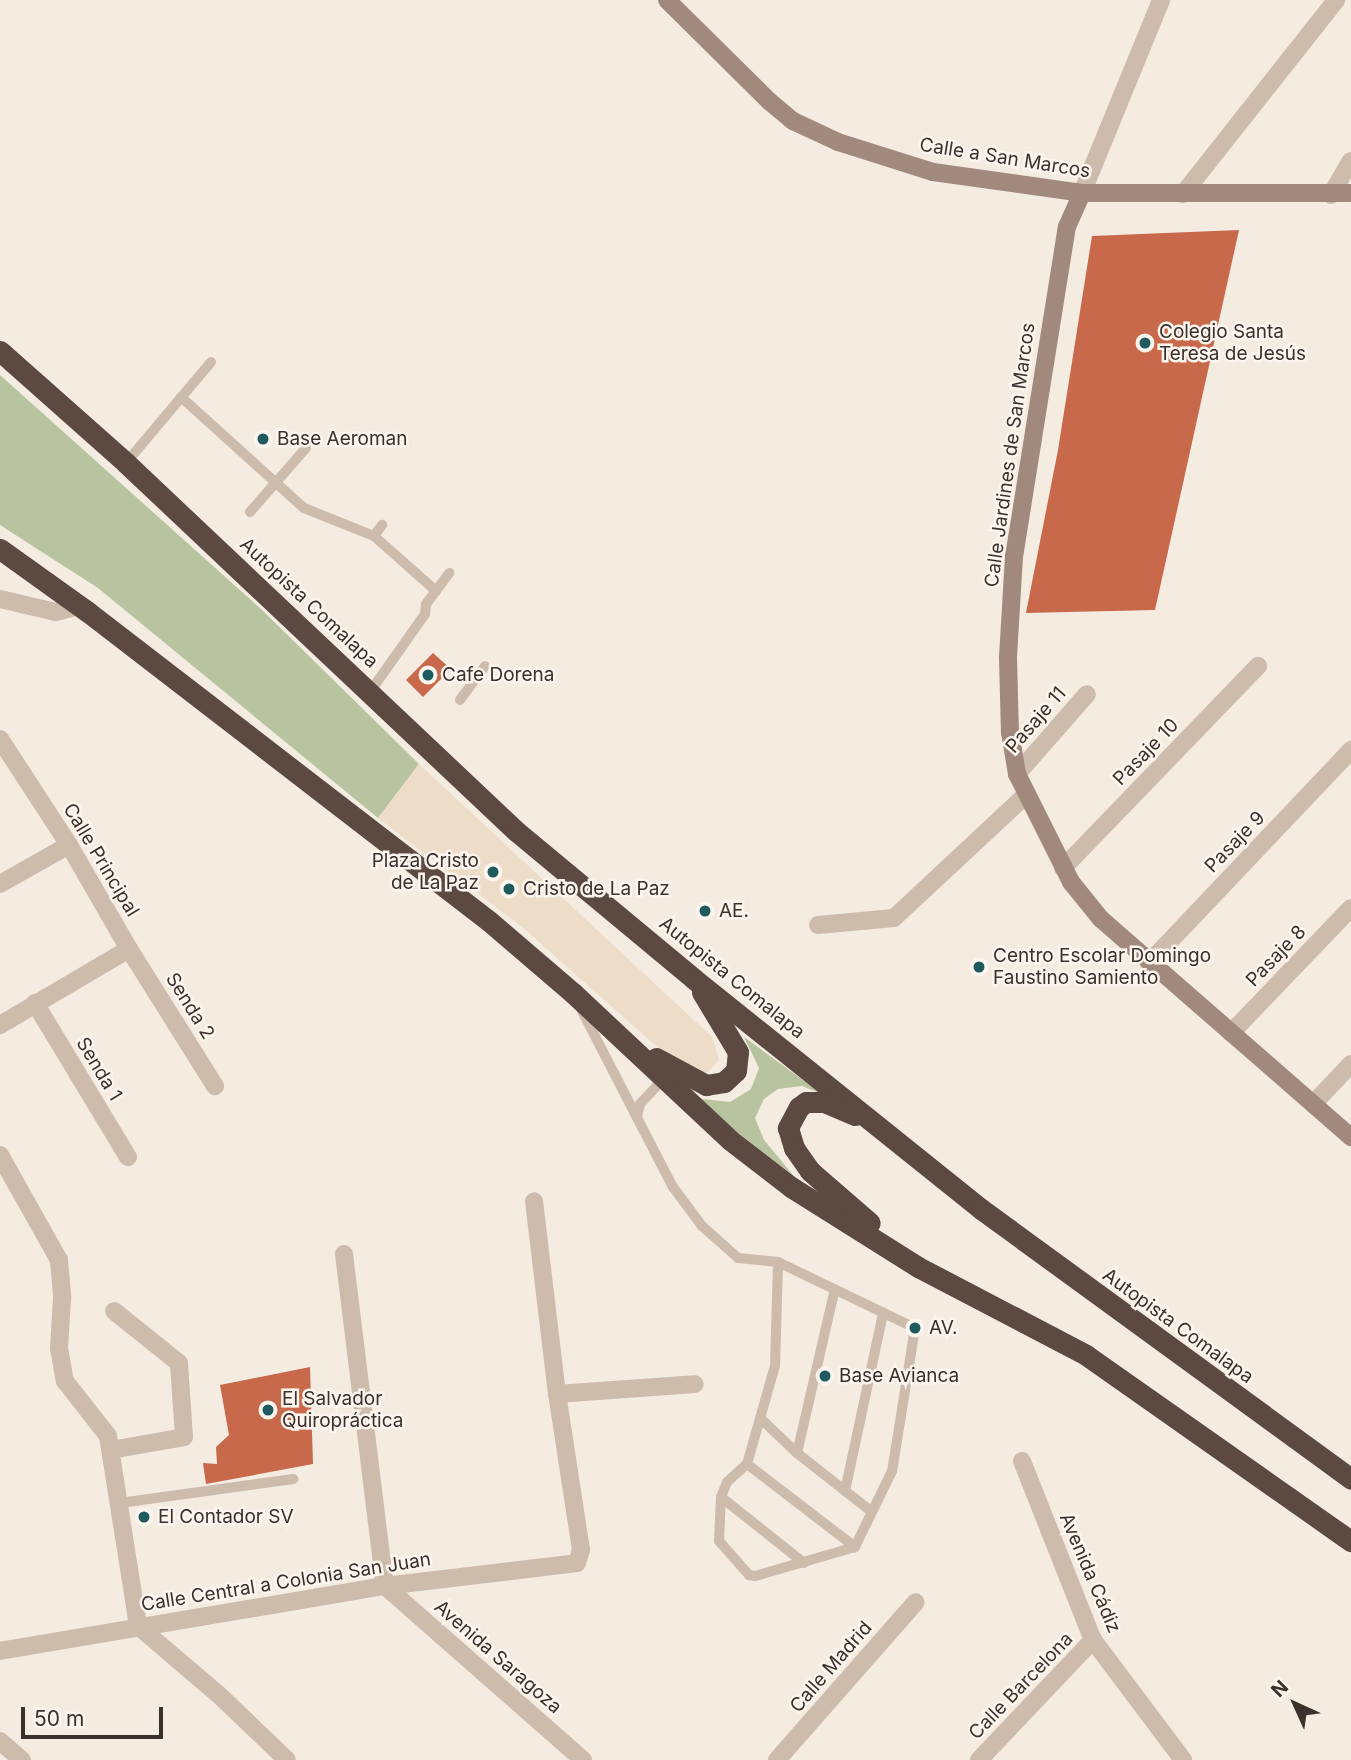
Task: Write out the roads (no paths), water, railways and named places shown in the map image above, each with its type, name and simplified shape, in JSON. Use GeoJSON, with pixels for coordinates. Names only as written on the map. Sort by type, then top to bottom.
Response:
{"type":"FeatureCollection","features":[{"type":"Feature","properties":{"kind":"highway","name":"Autopista Comalapa"},"geometry":{"type":"LineString","coordinates":[[0,351],[126,463],[516,831],[694,979],[1049,1261],[1351,1479]]}},
{"type":"Feature","properties":{"kind":"highway"},"geometry":{"type":"LineString","coordinates":[[0,549],[401,850],[573,993],[730,1140],[791,1186],[918,1267],[1086,1354],[1351,1542]]}},
{"type":"Feature","properties":{"kind":"highway"},"geometry":{"type":"LineString","coordinates":[[619,1035],[692,1080],[706,1085],[724,1082],[736,1071],[738,1052],[694,979]]}},
{"type":"Feature","properties":{"kind":"highway"},"geometry":{"type":"LineString","coordinates":[[918,1156],[882,1130],[824,1102],[806,1102],[799,1107],[788,1128],[794,1147],[810,1171],[918,1267]]}},
{"type":"Feature","properties":{"kind":"main road","name":"Calle a San Marcos"},"geometry":{"type":"LineString","coordinates":[[671,2],[769,101],[793,121],[825,136],[933,172],[1082,193],[1351,193]]}},
{"type":"Feature","properties":{"kind":"main road","name":"Calle Jardines de San Marcos"},"geometry":{"type":"LineString","coordinates":[[1082,193],[1066,226],[1014,556],[1008,658],[1010,732],[1017,774],[1063,868],[1101,919],[1351,1137]]}},
{"type":"Feature","properties":{"kind":"street"},"geometry":{"type":"LineString","coordinates":[[1082,193],[1161,0]]}},
{"type":"Feature","properties":{"kind":"street"},"geometry":{"type":"LineString","coordinates":[[1183,194],[1336,0]]}},
{"type":"Feature","properties":{"kind":"street"},"geometry":{"type":"LineString","coordinates":[[1331,195],[1351,161]]}},
{"type":"Feature","properties":{"kind":"street"},"geometry":{"type":"LineString","coordinates":[[0,599],[56,612],[79,606]]}},
{"type":"Feature","properties":{"kind":"street","name":"Pasaje 10"},"geometry":{"type":"LineString","coordinates":[[1063,868],[1258,666]]}},
{"type":"Feature","properties":{"kind":"street","name":"Pasaje 11"},"geometry":{"type":"LineString","coordinates":[[1017,774],[1087,694]]}},
{"type":"Feature","properties":{"kind":"street","name":"Calle Principal"},"geometry":{"type":"LineString","coordinates":[[0,739],[6,759],[69,845],[129,948],[0,1025]]}},
{"type":"Feature","properties":{"kind":"street","name":"Pasaje 9"},"geometry":{"type":"LineString","coordinates":[[1149,963],[1351,750]]}},
{"type":"Feature","properties":{"kind":"street"},"geometry":{"type":"LineString","coordinates":[[818,925],[894,918],[1026,794]]}},
{"type":"Feature","properties":{"kind":"street"},"geometry":{"type":"LineString","coordinates":[[0,884],[69,845]]}},
{"type":"Feature","properties":{"kind":"street","name":"Pasaje 8"},"geometry":{"type":"LineString","coordinates":[[1231,1033],[1351,908]]}},
{"type":"Feature","properties":{"kind":"street","name":"Senda 2"},"geometry":{"type":"LineString","coordinates":[[129,948],[215,1086]]}},
{"type":"Feature","properties":{"kind":"street","name":"Senda 1"},"geometry":{"type":"LineString","coordinates":[[35,1003],[128,1157]]}},
{"type":"Feature","properties":{"kind":"street"},"geometry":{"type":"LineString","coordinates":[[1313,1104],[1351,1064]]}},
{"type":"Feature","properties":{"kind":"street"},"geometry":{"type":"LineString","coordinates":[[0,1155],[59,1261],[62,1298],[58,1348],[65,1381],[108,1436],[138,1626],[218,1695],[287,1760]]}},
{"type":"Feature","properties":{"kind":"street"},"geometry":{"type":"LineString","coordinates":[[534,1200],[557,1394],[695,1384]]}},
{"type":"Feature","properties":{"kind":"street"},"geometry":{"type":"LineString","coordinates":[[344,1254],[385,1586]]}},
{"type":"Feature","properties":{"kind":"street"},"geometry":{"type":"LineString","coordinates":[[113,1455],[184,1437],[179,1363],[114,1311]]}},
{"type":"Feature","properties":{"kind":"street","name":"Calle Central a Colonia San Juan"},"geometry":{"type":"LineString","coordinates":[[0,1651],[385,1586],[567,1565],[579,1560],[580,1550],[557,1394]]}},
{"type":"Feature","properties":{"kind":"street","name":"Avenida Cádiz"},"geometry":{"type":"LineString","coordinates":[[1022,1461],[1093,1640],[1183,1760]]}},
{"type":"Feature","properties":{"kind":"street","name":"Avenida Saragoza"},"geometry":{"type":"LineString","coordinates":[[385,1586],[583,1760]]}},
{"type":"Feature","properties":{"kind":"street","name":"Calle Madrid"},"geometry":{"type":"LineString","coordinates":[[777,1760],[916,1602]]}},
{"type":"Feature","properties":{"kind":"street","name":"Calle Barcelona"},"geometry":{"type":"LineString","coordinates":[[979,1760],[1093,1640]]}},
{"type":"Feature","properties":{"kind":"street"},"geometry":{"type":"LineString","coordinates":[[0,1741],[22,1760]]}},
{"type":"Feature","properties":{"kind":"lane"},"geometry":{"type":"LineString","coordinates":[[126,463],[211,362]]}},
{"type":"Feature","properties":{"kind":"lane"},"geometry":{"type":"LineString","coordinates":[[181,397],[304,508],[374,536],[436,591]]}},
{"type":"Feature","properties":{"kind":"lane"},"geometry":{"type":"LineString","coordinates":[[250,512],[274,481],[306,448]]}},
{"type":"Feature","properties":{"kind":"lane"},"geometry":{"type":"LineString","coordinates":[[374,536],[382,525]]}},
{"type":"Feature","properties":{"kind":"lane"},"geometry":{"type":"LineString","coordinates":[[370,692],[425,614],[426,604],[449,573]]}},
{"type":"Feature","properties":{"kind":"lane"},"geometry":{"type":"LineString","coordinates":[[460,700],[485,666]]}},
{"type":"Feature","properties":{"kind":"lane"},"geometry":{"type":"LineString","coordinates":[[573,993],[673,1187],[702,1226],[738,1258],[778,1262],[915,1328],[892,1471],[855,1547],[772,1573],[749,1575],[719,1541],[721,1497],[727,1482],[747,1464],[775,1366],[778,1262]]}},
{"type":"Feature","properties":{"kind":"lane"},"geometry":{"type":"LineString","coordinates":[[637,1117],[640,1104],[664,1078]]}},
{"type":"Feature","properties":{"kind":"lane"},"geometry":{"type":"LineString","coordinates":[[797,1453],[835,1289]]}},
{"type":"Feature","properties":{"kind":"lane"},"geometry":{"type":"LineString","coordinates":[[845,1490],[883,1313]]}},
{"type":"Feature","properties":{"kind":"lane"},"geometry":{"type":"LineString","coordinates":[[760,1418],[797,1453],[872,1512]]}},
{"type":"Feature","properties":{"kind":"lane"},"geometry":{"type":"LineString","coordinates":[[747,1464],[855,1547]]}},
{"type":"Feature","properties":{"kind":"lane"},"geometry":{"type":"LineString","coordinates":[[120,1503],[293,1479]]}},
{"type":"Feature","properties":{"kind":"lane"},"geometry":{"type":"LineString","coordinates":[[721,1497],[804,1563]]}},
{"type":"Feature","properties":{"kind":"place","name":"Colegio Santa Teresa de Jesús"},"geometry":{"type":"Point","coordinates":[1145,343]}},
{"type":"Feature","properties":{"kind":"place","name":"Base Aeroman"},"geometry":{"type":"Point","coordinates":[263,439]}},
{"type":"Feature","properties":{"kind":"place","name":"Cafe Dorena"},"geometry":{"type":"Point","coordinates":[428,675]}},
{"type":"Feature","properties":{"kind":"place","name":"Plaza Cristo de La Paz"},"geometry":{"type":"Point","coordinates":[493,872]}},
{"type":"Feature","properties":{"kind":"place","name":"Cristo de La Paz"},"geometry":{"type":"Point","coordinates":[509,889]}},
{"type":"Feature","properties":{"kind":"place","name":"AE."},"geometry":{"type":"Point","coordinates":[705,911]}},
{"type":"Feature","properties":{"kind":"place","name":"Centro Escolar Domingo Faustino Samiento"},"geometry":{"type":"Point","coordinates":[979,967]}},
{"type":"Feature","properties":{"kind":"place","name":"AV."},"geometry":{"type":"Point","coordinates":[915,1328]}},
{"type":"Feature","properties":{"kind":"place","name":"Base Avianca"},"geometry":{"type":"Point","coordinates":[825,1376]}},
{"type":"Feature","properties":{"kind":"place","name":"El Salvador Quiropráctica"},"geometry":{"type":"Point","coordinates":[268,1410]}},
{"type":"Feature","properties":{"kind":"place","name":"El Contador SV"},"geometry":{"type":"Point","coordinates":[144,1517]}}]}
